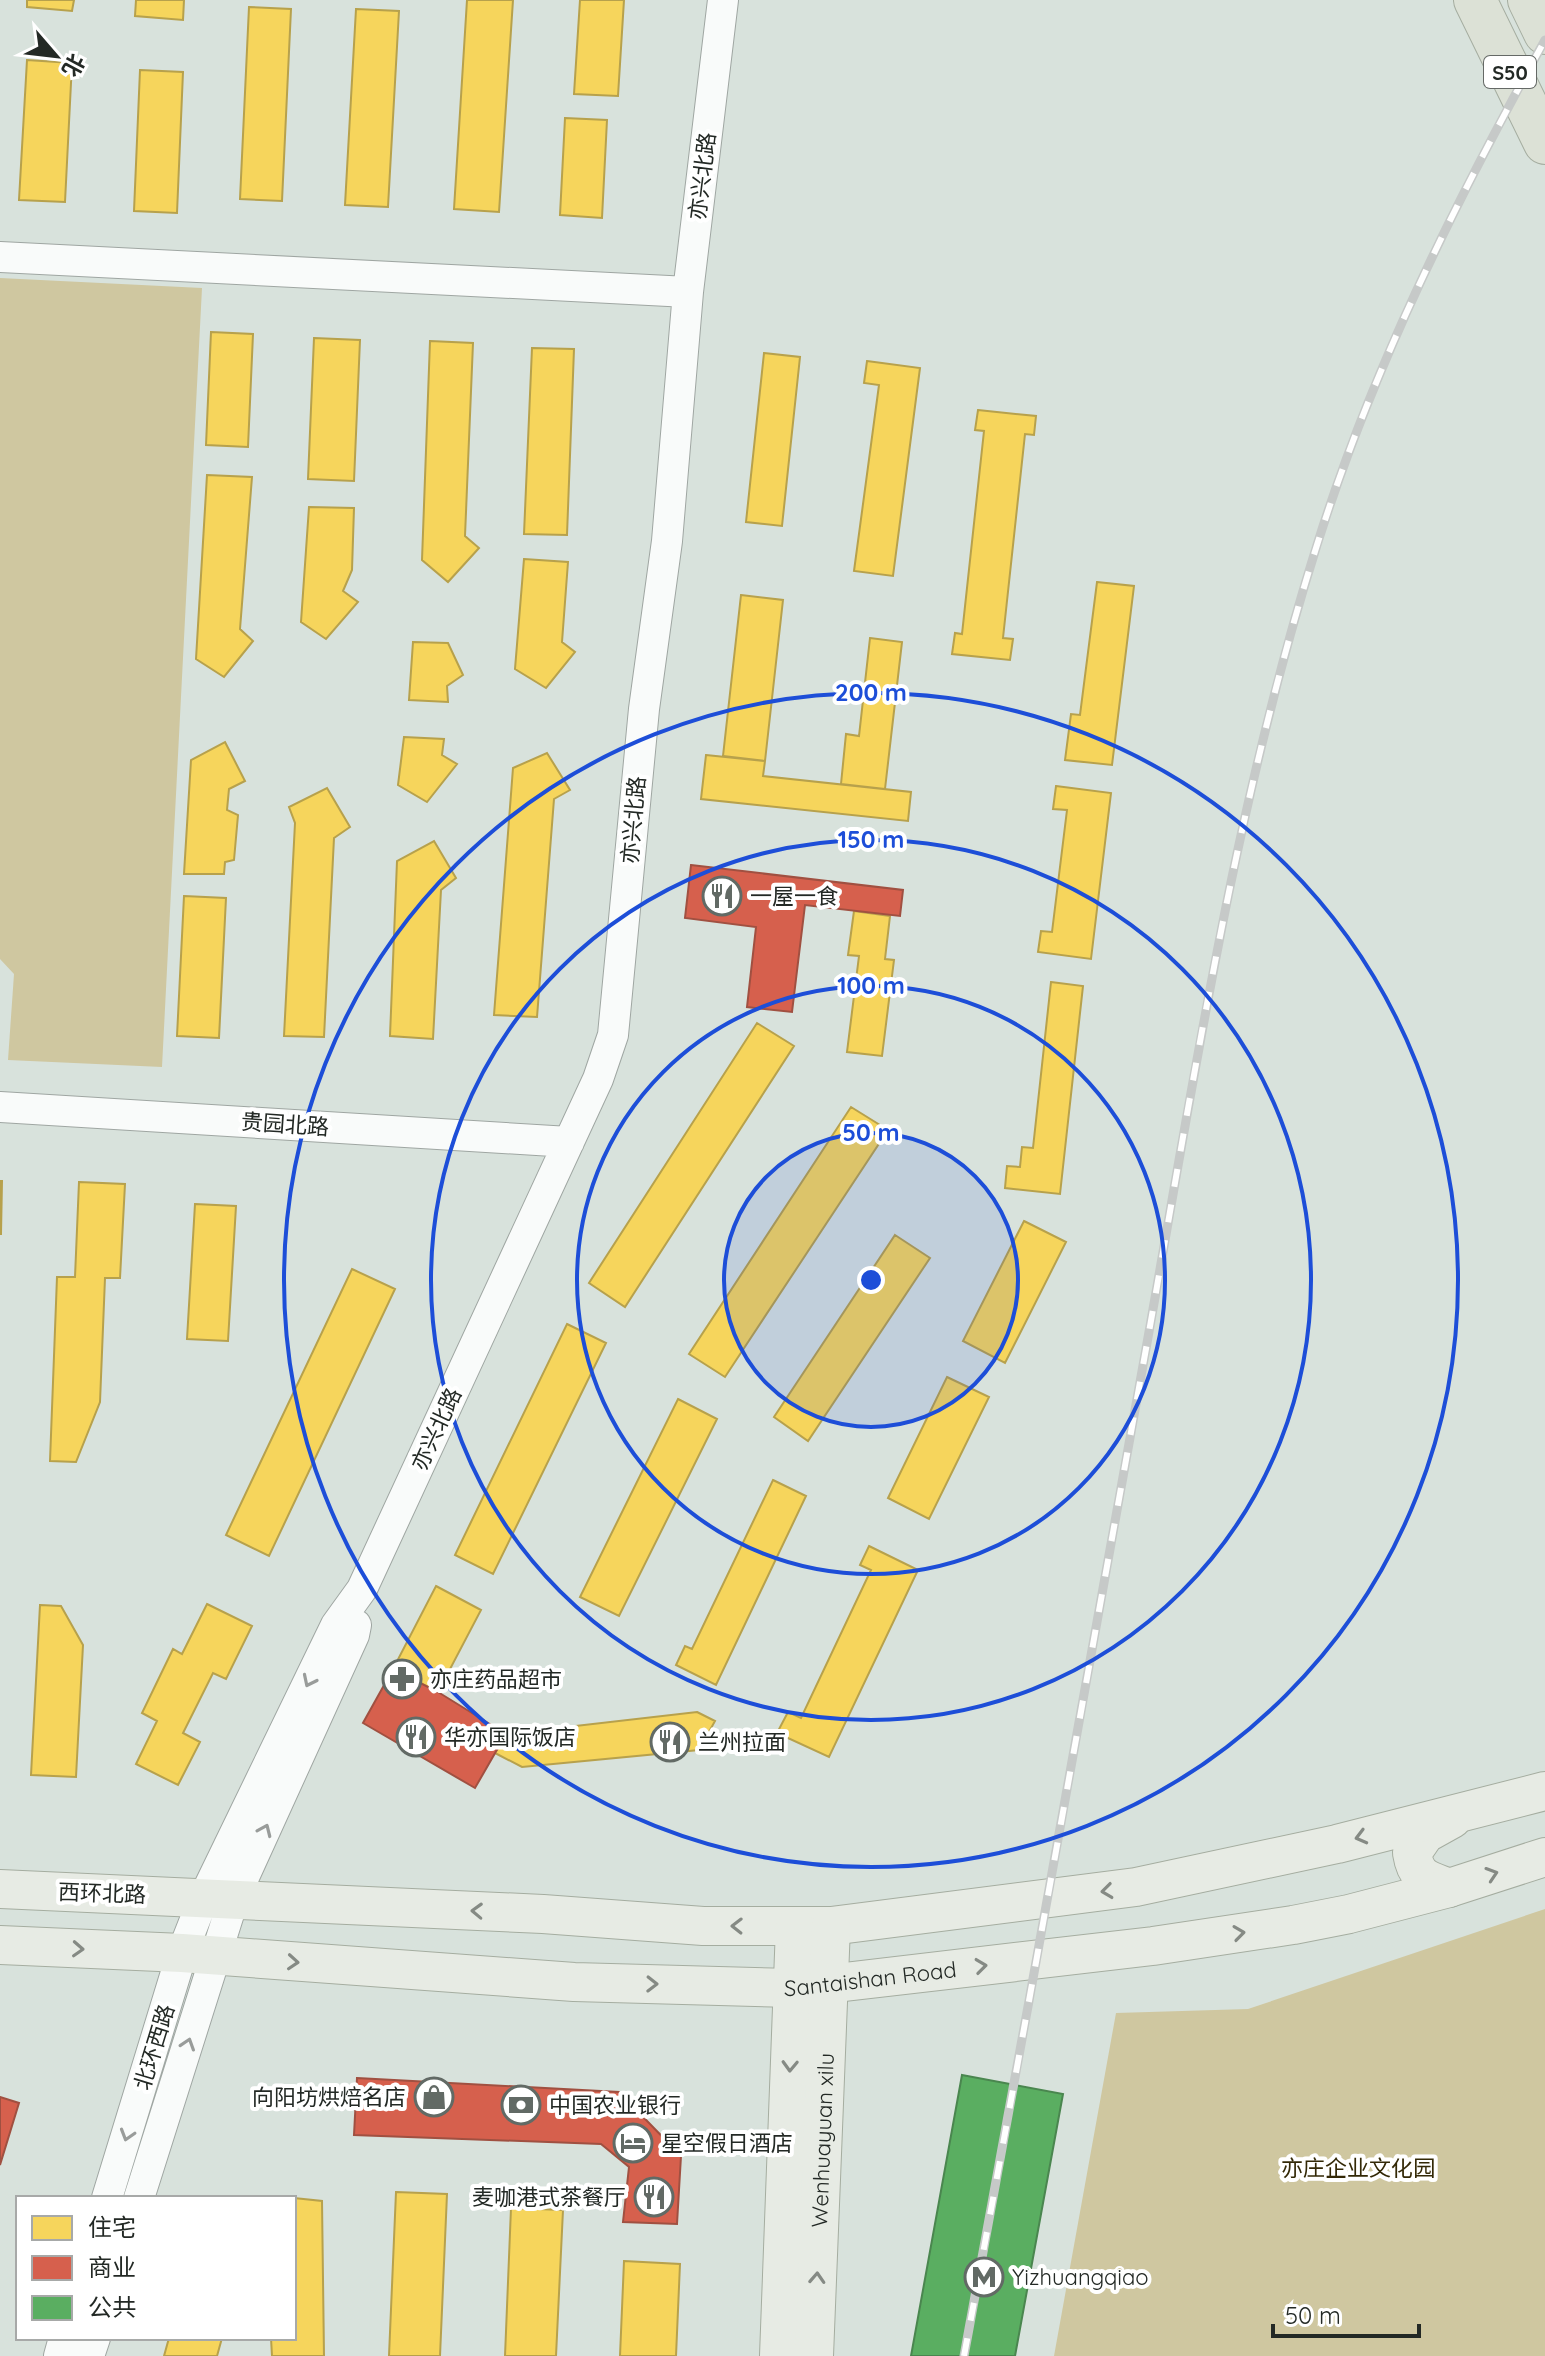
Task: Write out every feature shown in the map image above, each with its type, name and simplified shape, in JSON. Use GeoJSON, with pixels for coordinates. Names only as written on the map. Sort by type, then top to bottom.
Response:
{"type":"FeatureCollection","features":[{"type":"Feature","properties":{"kind":"highway","name":"S50"},"geometry":{"type":"LineString","coordinates":[[1475,0],[1545,143]]}},
{"type":"Feature","properties":{"kind":"highway","name":"S50"},"geometry":{"type":"LineString","coordinates":[[1529,0],[1545,33]]}},
{"type":"Feature","properties":{"kind":"main road"},"geometry":{"type":"LineString","coordinates":[[218,1899],[543,1914],[703,1926],[813,1927],[1136,1887],[1337,1844],[1545,1791]]}},
{"type":"Feature","properties":{"kind":"main road"},"geometry":{"type":"LineString","coordinates":[[1449,1888],[1424,1878],[1414,1869],[1412,1853],[1425,1834],[1468,1809]]}},
{"type":"Feature","properties":{"kind":"main road","name":"Santaishan Road"},"geometry":{"type":"LineString","coordinates":[[199,1955],[574,1982],[793,1988],[1153,1946],[1293,1925],[1449,1888],[1545,1857]]}},
{"type":"Feature","properties":{"kind":"main road","name":"西环北路"},"geometry":{"type":"LineString","coordinates":[[0,1889],[218,1899]]}},
{"type":"Feature","properties":{"kind":"main road","name":"Wenhuayuan xilu"},"geometry":{"type":"LineString","coordinates":[[813,1927],[830,1985],[814,2356]]}},
{"type":"Feature","properties":{"kind":"main road","name":"Wenhuayuan xilu"},"geometry":{"type":"LineString","coordinates":[[779,2356],[793,1988],[813,1927]]}},
{"type":"Feature","properties":{"kind":"main road"},"geometry":{"type":"LineString","coordinates":[[0,1945],[199,1955]]}},
{"type":"Feature","properties":{"kind":"street","name":"亦兴北路"},"geometry":{"type":"LineString","coordinates":[[218,1899],[354,1635],[362,1589],[598,1079],[613,1035],[644,709],[667,541],[688,292],[723,0]]}},
{"type":"Feature","properties":{"kind":"street"},"geometry":{"type":"LineString","coordinates":[[0,257],[688,292]]}},
{"type":"Feature","properties":{"kind":"street","name":"贵园北路"},"geometry":{"type":"LineString","coordinates":[[0,1107],[569,1142]]}},
{"type":"Feature","properties":{"kind":"street","name":"北环西路"},"geometry":{"type":"LineString","coordinates":[[108,2196],[218,1899]]}},
{"type":"Feature","properties":{"kind":"street","name":"北环西路"},"geometry":{"type":"LineString","coordinates":[[139,2196],[199,1955]]}},
{"type":"Feature","properties":{"kind":"green space"},"geometry":{"type":"Polygon","coordinates":[[[0,278],[202,288],[162,1067],[8,1060],[14,974],[0,959],[0,278]]]}},
{"type":"Feature","properties":{"kind":"green space","name":"亦庄企业文化园"},"geometry":{"type":"Polygon","coordinates":[[[1545,1909],[1545,2356],[1054,2356],[1116,2013],[1248,2009],[1545,1909]]]}},
{"type":"Feature","properties":{"kind":"building: 住宅"},"geometry":{"type":"Polygon","coordinates":[[[27,0],[74,0],[72,11],[27,7],[27,0]]]}},
{"type":"Feature","properties":{"kind":"building: 住宅"},"geometry":{"type":"Polygon","coordinates":[[[136,0],[184,0],[183,20],[135,16],[136,0]]]}},
{"type":"Feature","properties":{"kind":"building: 住宅"},"geometry":{"type":"Polygon","coordinates":[[[467,0],[513,0],[499,212],[454,209],[467,0]]]}},
{"type":"Feature","properties":{"kind":"building: 住宅"},"geometry":{"type":"Polygon","coordinates":[[[580,0],[624,0],[618,96],[574,94],[580,0]]]}},
{"type":"Feature","properties":{"kind":"building: 住宅"},"geometry":{"type":"Polygon","coordinates":[[[249,7],[291,9],[282,201],[240,199],[249,7]]]}},
{"type":"Feature","properties":{"kind":"building: 住宅"},"geometry":{"type":"Polygon","coordinates":[[[356,9],[399,11],[388,207],[345,205],[356,9]]]}},
{"type":"Feature","properties":{"kind":"building: 住宅"},"geometry":{"type":"Polygon","coordinates":[[[27,60],[72,63],[65,202],[19,200],[27,60]]]}},
{"type":"Feature","properties":{"kind":"building: 住宅"},"geometry":{"type":"Polygon","coordinates":[[[140,70],[183,72],[177,213],[134,211],[140,70]]]}},
{"type":"Feature","properties":{"kind":"building: 住宅"},"geometry":{"type":"Polygon","coordinates":[[[565,118],[607,120],[602,218],[560,215],[565,118]]]}},
{"type":"Feature","properties":{"kind":"building: 住宅"},"geometry":{"type":"Polygon","coordinates":[[[211,332],[253,334],[248,447],[206,445],[211,332]]]}},
{"type":"Feature","properties":{"kind":"building: 住宅"},"geometry":{"type":"Polygon","coordinates":[[[314,338],[360,340],[354,481],[308,479],[314,338]]]}},
{"type":"Feature","properties":{"kind":"building: 住宅"},"geometry":{"type":"Polygon","coordinates":[[[430,341],[473,343],[465,536],[479,548],[448,582],[422,560],[430,341]]]}},
{"type":"Feature","properties":{"kind":"building: 住宅"},"geometry":{"type":"Polygon","coordinates":[[[532,348],[574,349],[567,535],[524,534],[532,348]]]}},
{"type":"Feature","properties":{"kind":"building: 住宅"},"geometry":{"type":"Polygon","coordinates":[[[764,353],[800,357],[782,526],[746,522],[764,353]]]}},
{"type":"Feature","properties":{"kind":"building: 住宅"},"geometry":{"type":"Polygon","coordinates":[[[867,361],[920,368],[893,576],[854,571],[879,385],[864,383],[867,361]]]}},
{"type":"Feature","properties":{"kind":"building: 住宅"},"geometry":{"type":"Polygon","coordinates":[[[978,410],[1036,416],[1034,435],[1025,434],[1003,638],[1013,639],[1010,660],[952,654],[955,633],[962,634],[984,431],[975,430],[978,410]]]}},
{"type":"Feature","properties":{"kind":"building: 住宅"},"geometry":{"type":"Polygon","coordinates":[[[207,475],[252,477],[240,629],[253,641],[224,677],[196,659],[207,475]]]}},
{"type":"Feature","properties":{"kind":"building: 住宅"},"geometry":{"type":"Polygon","coordinates":[[[309,507],[354,508],[352,570],[343,591],[358,602],[326,639],[301,622],[309,507]]]}},
{"type":"Feature","properties":{"kind":"building: 住宅"},"geometry":{"type":"Polygon","coordinates":[[[524,559],[568,562],[562,642],[575,652],[546,688],[515,669],[524,559]]]}},
{"type":"Feature","properties":{"kind":"building: 住宅"},"geometry":{"type":"Polygon","coordinates":[[[1097,582],[1134,586],[1112,765],[1065,760],[1071,714],[1080,715],[1097,582]]]}},
{"type":"Feature","properties":{"kind":"building: 住宅"},"geometry":{"type":"Polygon","coordinates":[[[741,595],[783,600],[765,761],[723,756],[741,595]]]}},
{"type":"Feature","properties":{"kind":"building: 住宅"},"geometry":{"type":"Polygon","coordinates":[[[870,638],[902,642],[885,789],[841,784],[846,734],[859,736],[870,638]]]}},
{"type":"Feature","properties":{"kind":"building: 住宅"},"geometry":{"type":"Polygon","coordinates":[[[413,642],[448,643],[463,675],[447,686],[448,702],[409,700],[413,642]]]}},
{"type":"Feature","properties":{"kind":"building: 住宅"},"geometry":{"type":"Polygon","coordinates":[[[404,737],[444,739],[442,755],[457,764],[427,802],[398,785],[404,737]]]}},
{"type":"Feature","properties":{"kind":"building: 住宅"},"geometry":{"type":"Polygon","coordinates":[[[225,742],[245,781],[229,789],[227,810],[238,815],[234,860],[225,862],[224,874],[184,874],[191,760],[225,742]]]}},
{"type":"Feature","properties":{"kind":"building: 住宅"},"geometry":{"type":"Polygon","coordinates":[[[547,753],[570,790],[554,799],[537,1017],[494,1015],[513,768],[547,753]]]}},
{"type":"Feature","properties":{"kind":"building: 住宅"},"geometry":{"type":"Polygon","coordinates":[[[706,755],[765,761],[763,776],[911,792],[908,821],[701,799],[706,755]]]}},
{"type":"Feature","properties":{"kind":"building: 住宅"},"geometry":{"type":"Polygon","coordinates":[[[1056,786],[1111,793],[1091,959],[1038,952],[1041,931],[1052,932],[1067,810],[1053,809],[1056,786]]]}},
{"type":"Feature","properties":{"kind":"building: 住宅"},"geometry":{"type":"Polygon","coordinates":[[[327,788],[350,827],[334,838],[324,1037],[284,1036],[295,823],[289,807],[327,788]]]}},
{"type":"Feature","properties":{"kind":"building: 住宅"},"geometry":{"type":"Polygon","coordinates":[[[434,841],[456,878],[441,890],[433,1039],[390,1036],[397,861],[434,841]]]}},
{"type":"Feature","properties":{"kind":"building: 住宅"},"geometry":{"type":"Polygon","coordinates":[[[184,896],[226,898],[219,1038],[177,1036],[184,896]]]}},
{"type":"Feature","properties":{"kind":"building: 住宅"},"geometry":{"type":"Polygon","coordinates":[[[854,911],[890,916],[885,959],[894,960],[882,1056],[847,1052],[859,956],[848,955],[854,911]]]}},
{"type":"Feature","properties":{"kind":"building: 住宅"},"geometry":{"type":"Polygon","coordinates":[[[1051,982],[1083,986],[1060,1194],[1005,1188],[1007,1166],[1020,1167],[1022,1147],[1033,1148],[1051,982]]]}},
{"type":"Feature","properties":{"kind":"building: 住宅"},"geometry":{"type":"Polygon","coordinates":[[[757,1023],[794,1046],[625,1307],[589,1283],[757,1023]]]}},
{"type":"Feature","properties":{"kind":"building: 住宅"},"geometry":{"type":"Polygon","coordinates":[[[851,1107],[888,1130],[725,1377],[689,1354],[851,1107]]]}},
{"type":"Feature","properties":{"kind":"building: 住宅"},"geometry":{"type":"Polygon","coordinates":[[[2,1181],[1,1234],[0,1234],[2,1181]]]}},
{"type":"Feature","properties":{"kind":"building: 住宅"},"geometry":{"type":"Polygon","coordinates":[[[79,1182],[125,1184],[120,1278],[105,1278],[100,1402],[76,1462],[50,1461],[57,1277],[75,1277],[79,1182]]]}},
{"type":"Feature","properties":{"kind":"building: 住宅"},"geometry":{"type":"Polygon","coordinates":[[[195,1204],[236,1206],[228,1341],[187,1339],[195,1204]]]}},
{"type":"Feature","properties":{"kind":"building: 住宅"},"geometry":{"type":"Polygon","coordinates":[[[1024,1221],[1066,1242],[1005,1363],[963,1341],[1024,1221]]]}},
{"type":"Feature","properties":{"kind":"building: 住宅"},"geometry":{"type":"Polygon","coordinates":[[[895,1235],[930,1258],[808,1441],[774,1417],[895,1235]]]}},
{"type":"Feature","properties":{"kind":"building: 住宅"},"geometry":{"type":"Polygon","coordinates":[[[352,1269],[395,1289],[269,1556],[226,1535],[352,1269]]]}},
{"type":"Feature","properties":{"kind":"building: 住宅"},"geometry":{"type":"Polygon","coordinates":[[[567,1324],[606,1343],[493,1574],[455,1555],[567,1324]]]}},
{"type":"Feature","properties":{"kind":"building: 住宅"},"geometry":{"type":"Polygon","coordinates":[[[947,1377],[989,1397],[929,1519],[888,1498],[947,1377]]]}},
{"type":"Feature","properties":{"kind":"building: 住宅"},"geometry":{"type":"Polygon","coordinates":[[[678,1399],[717,1419],[619,1616],[580,1597],[678,1399]]]}},
{"type":"Feature","properties":{"kind":"building: 住宅"},"geometry":{"type":"Polygon","coordinates":[[[773,1480],[806,1496],[716,1685],[676,1665],[685,1646],[692,1649],[773,1480]]]}},
{"type":"Feature","properties":{"kind":"building: 住宅"},"geometry":{"type":"Polygon","coordinates":[[[869,1546],[918,1570],[829,1757],[777,1733],[788,1712],[801,1718],[871,1570],[860,1565],[869,1546]]]}},
{"type":"Feature","properties":{"kind":"building: 住宅"},"geometry":{"type":"Polygon","coordinates":[[[436,1586],[481,1610],[438,1692],[393,1669],[436,1586]]]}},
{"type":"Feature","properties":{"kind":"building: 住宅"},"geometry":{"type":"Polygon","coordinates":[[[207,1604],[252,1626],[226,1679],[213,1673],[183,1733],[200,1742],[178,1785],[136,1764],[157,1721],[142,1713],[173,1649],[182,1654],[207,1604]]]}},
{"type":"Feature","properties":{"kind":"building: 住宅"},"geometry":{"type":"Polygon","coordinates":[[[40,1605],[61,1606],[83,1645],[76,1777],[31,1775],[40,1605]]]}},
{"type":"Feature","properties":{"kind":"building: 住宅"},"geometry":{"type":"Polygon","coordinates":[[[697,1712],[715,1721],[699,1750],[522,1767],[495,1753],[506,1734],[697,1712]]]}},
{"type":"Feature","properties":{"kind":"building: 住宅"},"geometry":{"type":"Polygon","coordinates":[[[396,2192],[447,2194],[440,2356],[389,2356],[396,2192]]]}},
{"type":"Feature","properties":{"kind":"building: 住宅"},"geometry":{"type":"Polygon","coordinates":[[[296,2198],[322,2201],[324,2356],[272,2356],[271,2340],[296,2340],[296,2198]]]}},
{"type":"Feature","properties":{"kind":"building: 住宅"},"geometry":{"type":"Polygon","coordinates":[[[511,2208],[563,2210],[556,2356],[505,2356],[511,2208]]]}},
{"type":"Feature","properties":{"kind":"building: 住宅"},"geometry":{"type":"Polygon","coordinates":[[[624,2261],[680,2264],[676,2356],[620,2356],[624,2261]]]}},
{"type":"Feature","properties":{"kind":"building: 住宅"},"geometry":{"type":"Polygon","coordinates":[[[168,2340],[221,2340],[217,2356],[164,2356],[168,2340]]]}},
{"type":"Feature","properties":{"kind":"building: 商业"},"geometry":{"type":"Polygon","coordinates":[[[691,865],[903,890],[900,916],[805,905],[792,1012],[747,1007],[756,927],[685,918],[691,865]]]}},
{"type":"Feature","properties":{"kind":"building: 商业"},"geometry":{"type":"Polygon","coordinates":[[[393,1669],[438,1692],[506,1734],[475,1788],[363,1723],[393,1669]]]}},
{"type":"Feature","properties":{"kind":"building: 商业"},"geometry":{"type":"Polygon","coordinates":[[[357,2078],[619,2092],[681,2156],[677,2224],[623,2222],[629,2167],[601,2144],[354,2135],[357,2078]]]}},
{"type":"Feature","properties":{"kind":"building: 商业"},"geometry":{"type":"Polygon","coordinates":[[[0,2097],[19,2103],[0,2165],[0,2097]]]}},
{"type":"Feature","properties":{"kind":"building: 公共"},"geometry":{"type":"Polygon","coordinates":[[[962,2075],[1063,2094],[1015,2356],[911,2356],[962,2075]]]}},
{"type":"Feature","properties":{"kind":"railway"},"geometry":{"type":"LineString","coordinates":[[964,2356],[1216,955],[1261,749],[1317,545],[1363,414],[1448,224],[1545,40]]}},
{"type":"Feature","properties":{"kind":"place","name":"一屋一食"},"geometry":{"type":"Point","coordinates":[722,896]}},
{"type":"Feature","properties":{"kind":"place","name":"亦庄药品超市"},"geometry":{"type":"Point","coordinates":[402,1679]}},
{"type":"Feature","properties":{"kind":"place","name":"华亦国际饭店"},"geometry":{"type":"Point","coordinates":[416,1737]}},
{"type":"Feature","properties":{"kind":"place","name":"兰州拉面"},"geometry":{"type":"Point","coordinates":[670,1742]}},
{"type":"Feature","properties":{"kind":"place","name":"向阳坊烘焙名店"},"geometry":{"type":"Point","coordinates":[434,2097]}},
{"type":"Feature","properties":{"kind":"place","name":"中国农业银行"},"geometry":{"type":"Point","coordinates":[521,2105]}},
{"type":"Feature","properties":{"kind":"place","name":"星空假日酒店"},"geometry":{"type":"Point","coordinates":[633,2143]}},
{"type":"Feature","properties":{"kind":"place","name":"麦咖港式茶餐厅"},"geometry":{"type":"Point","coordinates":[654,2197]}},
{"type":"Feature","properties":{"kind":"place","name":"Yizhuangqiao"},"geometry":{"type":"Point","coordinates":[984,2277]}}]}
